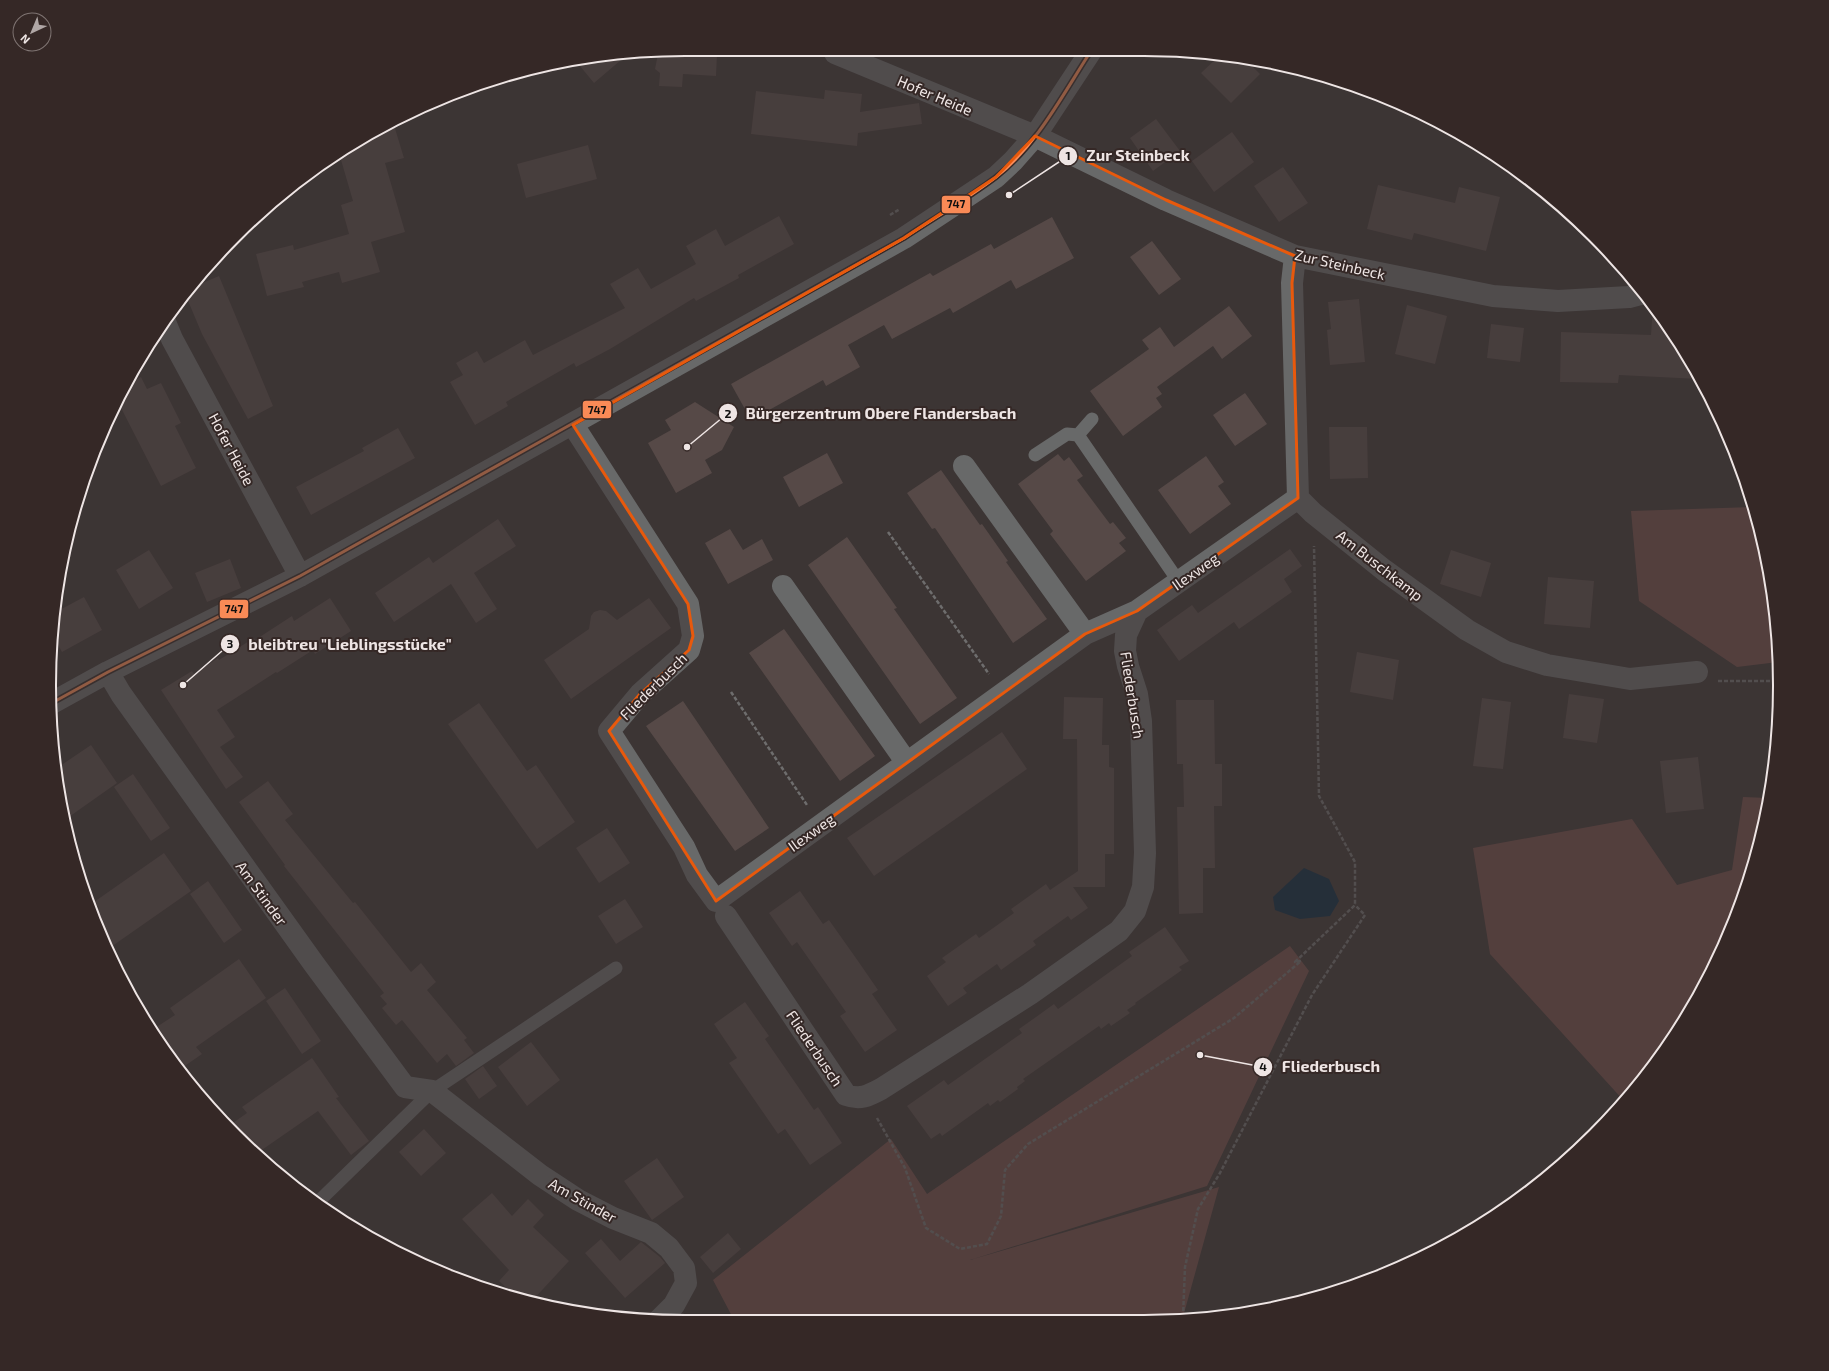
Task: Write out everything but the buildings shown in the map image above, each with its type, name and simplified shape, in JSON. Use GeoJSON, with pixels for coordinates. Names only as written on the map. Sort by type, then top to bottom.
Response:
{"type":"FeatureCollection","features":[{"type":"Feature","properties":{"kind":"street","name":"Hofer Heide"},"geometry":{"type":"LineString","coordinates":[[842,56],[1035,136]]}},
{"type":"Feature","properties":{"kind":"street"},"geometry":{"type":"LineString","coordinates":[[56,700],[108,672],[300,576],[573,425],[904,238],[996,176],[1014,161],[1035,136],[1089,56]]}},
{"type":"Feature","properties":{"kind":"street","name":"Zur Steinbeck"},"geometry":{"type":"LineString","coordinates":[[1035,136],[1166,200],[1295,256],[1493,296],[1558,301],[1629,297],[1637,295]]}},
{"type":"Feature","properties":{"kind":"street"},"geometry":{"type":"LineString","coordinates":[[1295,256],[1292,283],[1298,498]]}},
{"type":"Feature","properties":{"kind":"street","name":"Hofer Heide"},"geometry":{"type":"LineString","coordinates":[[167,329],[300,576]]}},
{"type":"Feature","properties":{"kind":"street","name":"Fliederbusch"},"geometry":{"type":"LineString","coordinates":[[573,425],[688,604],[693,636],[689,650],[640,694],[609,731],[654,803],[684,847],[697,875],[721,908],[846,1095],[855,1098],[867,1097],[1037,989],[1119,931],[1135,912],[1144,887],[1141,721],[1137,694],[1125,651],[1126,635],[1137,611]]}},
{"type":"Feature","properties":{"kind":"street"},"geometry":{"type":"LineString","coordinates":[[964,466],[1085,634]]}},
{"type":"Feature","properties":{"kind":"street","name":"Ilexweg"},"geometry":{"type":"LineString","coordinates":[[721,908],[820,826],[1085,634],[1137,611],[1298,498]]}},
{"type":"Feature","properties":{"kind":"street","name":"Am Buschkamp"},"geometry":{"type":"LineString","coordinates":[[1298,498],[1313,513],[1384,570],[1466,630],[1506,652],[1547,665],[1630,679],[1697,672]]}},
{"type":"Feature","properties":{"kind":"street"},"geometry":{"type":"LineString","coordinates":[[783,586],[907,763]]}},
{"type":"Feature","properties":{"kind":"street","name":"Am Stinder"},"geometry":{"type":"LineString","coordinates":[[108,672],[121,694],[224,840],[405,1087],[432,1091],[547,1180],[578,1200],[614,1218],[651,1233],[669,1248],[684,1268],[686,1282],[674,1305],[664,1314]]}},
{"type":"Feature","properties":{"kind":"lane"},"geometry":{"type":"LineString","coordinates":[[1078,435],[1092,419]]}},
{"type":"Feature","properties":{"kind":"lane"},"geometry":{"type":"LineString","coordinates":[[1035,455],[1066,434],[1078,435]]}},
{"type":"Feature","properties":{"kind":"lane"},"geometry":{"type":"LineString","coordinates":[[1078,435],[1179,582]]}},
{"type":"Feature","properties":{"kind":"lane"},"geometry":{"type":"LineString","coordinates":[[321,1199],[432,1091],[616,968]]}},
{"type":"Feature","properties":{"kind":"path"},"geometry":{"type":"LineString","coordinates":[[888,532],[1003,694]]}},
{"type":"Feature","properties":{"kind":"path"},"geometry":{"type":"LineString","coordinates":[[1184,1314],[1185,1267],[1198,1209],[1220,1173],[1312,995],[1365,915],[1355,905],[1355,862],[1320,796],[1314,543]]}},
{"type":"Feature","properties":{"kind":"path"},"geometry":{"type":"LineString","coordinates":[[1697,672],[1719,682],[1773,681]]}},
{"type":"Feature","properties":{"kind":"path"},"geometry":{"type":"LineString","coordinates":[[731,692],[820,826]]}},
{"type":"Feature","properties":{"kind":"path"},"geometry":{"type":"LineString","coordinates":[[867,1097],[882,1130],[905,1168],[926,1228],[960,1249],[987,1244],[1001,1216],[1005,1170],[1028,1144],[1234,1018],[1301,961],[1295,962],[1355,905]]}},
{"type":"Feature","properties":{"kind":"highlighted area"},"geometry":{"type":"Polygon","coordinates":[[[1035,136],[1166,200],[1295,256],[1292,283],[1298,498],[1137,611],[1085,634],[716,901],[609,731],[640,694],[689,650],[693,636],[688,604],[573,425],[904,238],[996,177],[1035,136]]]}},
{"type":"Feature","properties":{"kind":"shaded area"},"geometry":{"type":"Polygon","coordinates":[[[1747,507],[1761,563],[1768,603],[1772,663],[1737,667],[1639,601],[1631,511],[1747,507]]]}},
{"type":"Feature","properties":{"kind":"shaded area"},"geometry":{"type":"Polygon","coordinates":[[[1743,797],[1763,798],[1752,848],[1740,888],[1708,964],[1689,1000],[1667,1035],[1643,1069],[1620,1097],[1490,954],[1473,848],[1632,819],[1677,885],[1732,870],[1743,797]]]}},
{"type":"Feature","properties":{"kind":"shaded area"},"geometry":{"type":"Polygon","coordinates":[[[1290,946],[1309,971],[1207,1186],[970,1260],[1219,1187],[1184,1314],[731,1315],[713,1280],[891,1139],[927,1194],[1290,946]]]}},
{"type":"Feature","properties":{"kind":"water"},"geometry":{"type":"Polygon","coordinates":[[[1304,868],[1329,879],[1339,901],[1330,916],[1300,919],[1275,910],[1273,897],[1304,868]]]}},
{"type":"Feature","properties":{"kind":"transit line","name":"747"},"geometry":{"type":"LineString","coordinates":[[56,700],[108,672],[300,576],[904,238],[974,193],[1011,164],[1037,134],[1088,56]]}},
{"type":"Feature","properties":{"kind":"place","name":"Zur Steinbeck"},"geometry":{"type":"Point","coordinates":[1009,195]}},
{"type":"Feature","properties":{"kind":"place","name":"Bürgerzentrum Obere Flandersbach"},"geometry":{"type":"Point","coordinates":[687,447]}},
{"type":"Feature","properties":{"kind":"place","name":"bleibtreu \"Lieblingsstücke\""},"geometry":{"type":"Point","coordinates":[183,685]}},
{"type":"Feature","properties":{"kind":"place","name":"Fliederbusch"},"geometry":{"type":"Point","coordinates":[1200,1055]}}]}
